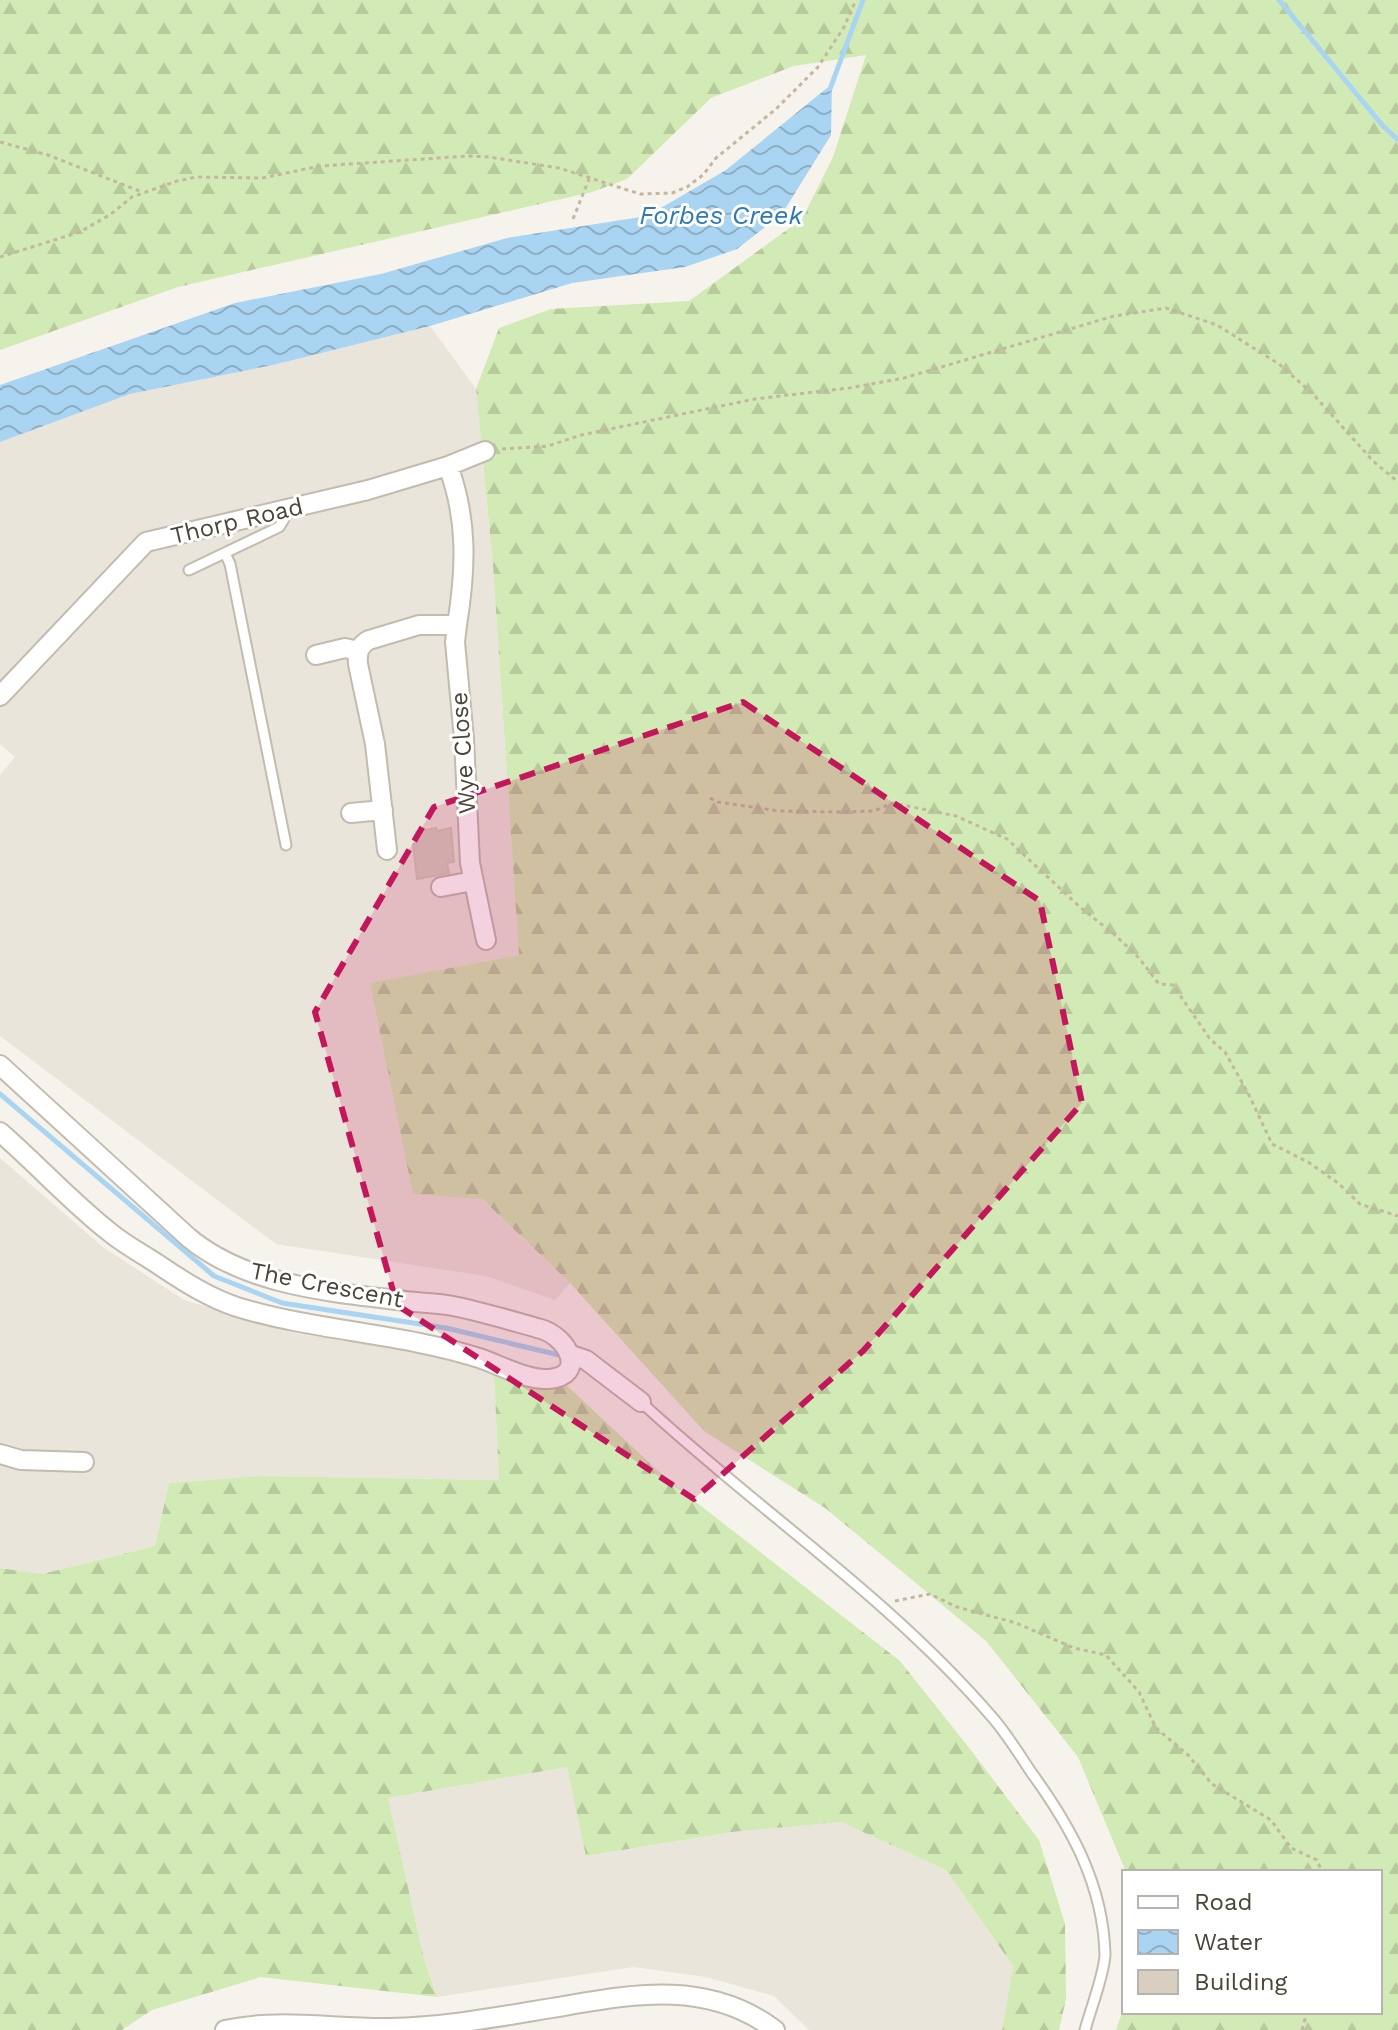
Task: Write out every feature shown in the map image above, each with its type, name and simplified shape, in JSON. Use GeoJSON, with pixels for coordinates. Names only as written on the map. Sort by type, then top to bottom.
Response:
{"type":"FeatureCollection","features":[{"type":"Feature","properties":{"kind":"street","name":"Thorp Road"},"geometry":{"type":"LineString","coordinates":[[0,696],[146,542],[368,490],[448,466],[485,451]]}},
{"type":"Feature","properties":{"kind":"street","name":"Wye Close"},"geometry":{"type":"LineString","coordinates":[[448,466],[457,491],[464,533],[464,576],[457,625],[456,662],[473,881],[486,940]]}},
{"type":"Feature","properties":{"kind":"street"},"geometry":{"type":"LineString","coordinates":[[387,850],[375,744],[358,651],[369,640],[419,625],[457,625]]}},
{"type":"Feature","properties":{"kind":"street"},"geometry":{"type":"LineString","coordinates":[[316,655],[345,648],[358,651]]}},
{"type":"Feature","properties":{"kind":"street"},"geometry":{"type":"LineString","coordinates":[[351,813],[383,810]]}},
{"type":"Feature","properties":{"kind":"street"},"geometry":{"type":"LineString","coordinates":[[441,887],[473,881]]}},
{"type":"Feature","properties":{"kind":"street","name":"The Crescent"},"geometry":{"type":"LineString","coordinates":[[0,1065],[188,1237],[216,1258],[277,1279],[322,1289],[454,1306],[534,1327],[560,1338],[571,1355],[569,1367],[565,1373],[553,1378],[535,1377],[438,1345],[236,1306],[186,1283],[112,1234],[0,1132]]}},
{"type":"Feature","properties":{"kind":"street","name":"The Crescent"},"geometry":{"type":"LineString","coordinates":[[571,1355],[586,1360],[641,1402]]}},
{"type":"Feature","properties":{"kind":"street"},"geometry":{"type":"LineString","coordinates":[[0,1454],[21,1460],[84,1462]]}},
{"type":"Feature","properties":{"kind":"street"},"geometry":{"type":"LineString","coordinates":[[225,2030],[282,2024],[388,2028],[476,2025],[654,1993],[702,1998],[725,2004],[775,2030]]}},
{"type":"Feature","properties":{"kind":"lane"},"geometry":{"type":"LineString","coordinates":[[189,570],[279,527],[284,519],[283,510]]}},
{"type":"Feature","properties":{"kind":"lane"},"geometry":{"type":"LineString","coordinates":[[225,553],[230,564],[286,845]]}},
{"type":"Feature","properties":{"kind":"lane"},"geometry":{"type":"LineString","coordinates":[[641,1402],[681,1439],[816,1548],[925,1645],[994,1719],[1064,1818],[1097,1893],[1105,1957],[1085,2030]]}},
{"type":"Feature","properties":{"kind":"path"},"geometry":{"type":"LineString","coordinates":[[0,257],[80,232],[142,192],[197,177],[262,178],[320,166],[468,156],[559,168],[640,194],[672,193],[703,175],[716,158],[776,109],[818,67],[844,27],[856,0]]}},
{"type":"Feature","properties":{"kind":"path"},"geometry":{"type":"LineString","coordinates":[[0,142],[48,155],[142,192]]}},
{"type":"Feature","properties":{"kind":"path"},"geometry":{"type":"LineString","coordinates":[[573,219],[589,179]]}},
{"type":"Feature","properties":{"kind":"path"},"geometry":{"type":"LineString","coordinates":[[485,451],[548,446],[563,439],[755,399],[904,378],[1114,316],[1166,308],[1217,325],[1279,364],[1321,402],[1373,461],[1398,482]]}},
{"type":"Feature","properties":{"kind":"path"},"geometry":{"type":"LineString","coordinates":[[710,798],[718,802],[779,811],[866,812],[893,803],[956,816],[1007,839],[1081,908],[1115,935],[1139,958],[1159,984],[1173,985],[1210,1039],[1225,1052],[1272,1144],[1308,1162],[1338,1183],[1360,1204],[1398,1216]]}},
{"type":"Feature","properties":{"kind":"path"},"geometry":{"type":"LineString","coordinates":[[881,1606],[907,1597],[930,1594],[957,1607],[1016,1623],[1074,1648],[1106,1655],[1139,1692],[1156,1728],[1188,1755],[1212,1784],[1271,1820],[1291,1848],[1317,1860],[1321,1870]]}},
{"type":"Feature","properties":{"kind":"highlighted area"},"geometry":{"type":"Polygon","coordinates":[[[743,702],[1040,901],[1082,1103],[863,1351],[694,1499],[397,1305],[315,1012],[434,807],[743,702]]]}},
{"type":"Feature","properties":{"kind":"shaded area"},"geometry":{"type":"Polygon","coordinates":[[[430,326],[476,389],[493,566],[519,955],[371,983],[481,1199],[570,1283],[555,1300],[486,1276],[276,1244],[0,1036],[0,775],[15,757],[0,744],[0,442],[130,394],[273,365],[430,326]]]}},
{"type":"Feature","properties":{"kind":"shaded area"},"geometry":{"type":"Polygon","coordinates":[[[0,1158],[103,1247],[184,1300],[304,1335],[429,1346],[494,1373],[499,1480],[259,1476],[169,1483],[155,1546],[42,1574],[0,1568],[0,1158]]]}},
{"type":"Feature","properties":{"kind":"shaded area"},"geometry":{"type":"Polygon","coordinates":[[[567,1767],[587,1856],[732,1832],[841,1822],[946,1870],[1013,1966],[1002,2030],[809,2030],[774,1996],[706,1977],[633,1967],[437,1997],[424,1959],[388,1798],[567,1767]]]}},
{"type":"Feature","properties":{"kind":"green space"},"geometry":{"type":"Polygon","coordinates":[[[0,0],[1398,0],[1398,2030],[1116,2030],[1122,2013],[1382,2014],[1382,1870],[1125,1870],[1078,1757],[986,1641],[825,1508],[704,1431],[570,1283],[482,1199],[413,1194],[370,983],[519,955],[493,566],[476,389],[499,328],[551,309],[689,301],[802,219],[833,157],[866,55],[794,66],[711,98],[627,179],[592,192],[178,287],[0,350],[0,0]]]}},
{"type":"Feature","properties":{"kind":"green space"},"geometry":{"type":"Polygon","coordinates":[[[494,1373],[543,1388],[565,1384],[669,1481],[900,1661],[1039,1840],[1065,1924],[1066,1999],[1059,2030],[1002,2030],[1013,1966],[946,1870],[841,1822],[732,1832],[586,1856],[567,1767],[388,1798],[424,1959],[437,1997],[261,1977],[152,2010],[122,2030],[0,2030],[0,1568],[42,1574],[155,1546],[169,1483],[259,1476],[499,1480],[494,1373]]]}},
{"type":"Feature","properties":{"kind":"water","name":"Forbes Creek"},"geometry":{"type":"Polygon","coordinates":[[[832,84],[831,135],[782,214],[737,249],[685,267],[572,283],[430,326],[273,365],[130,394],[0,442],[0,385],[235,303],[381,274],[507,238],[647,216],[726,170],[832,84]]]}},
{"type":"Feature","properties":{"kind":"building"},"geometry":{"type":"Polygon","coordinates":[[[436,828],[437,831],[451,828],[454,862],[447,863],[449,873],[417,879],[413,844],[418,843],[416,832],[436,828]]]}},
{"type":"Feature","properties":{"kind":"waterway","name":"Forbes Creek"},"geometry":{"type":"LineString","coordinates":[[830,89],[863,0]]}},
{"type":"Feature","properties":{"kind":"waterway","name":"Forbes Creek"},"geometry":{"type":"LineString","coordinates":[[1279,0],[1398,140]]}},
{"type":"Feature","properties":{"kind":"waterway"},"geometry":{"type":"LineString","coordinates":[[0,1094],[214,1276],[282,1303],[446,1328],[559,1355]]}}]}
